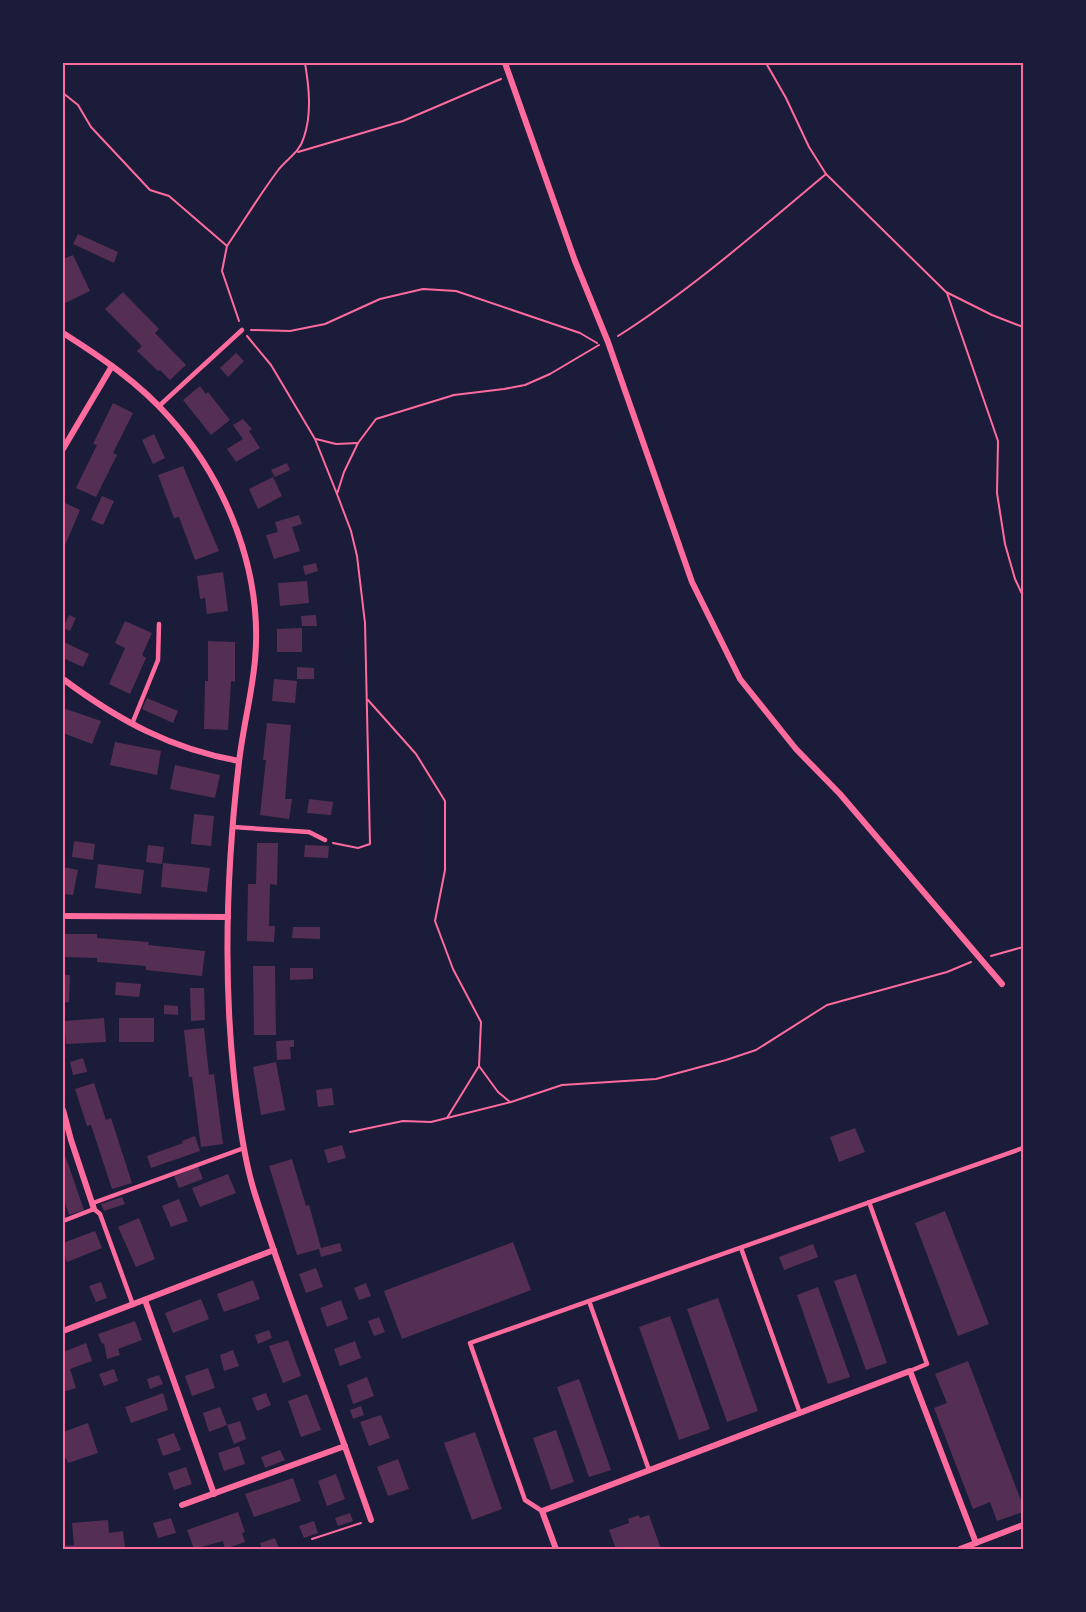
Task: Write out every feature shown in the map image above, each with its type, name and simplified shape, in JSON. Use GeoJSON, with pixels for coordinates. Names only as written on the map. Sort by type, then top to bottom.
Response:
{"type":"FeatureCollection","features":[{"type":"Feature","properties":{"kind":"street"},"geometry":{"type":"LineString","coordinates":[[505,63],[575,261],[608,342],[692,582],[740,679],[796,749],[840,794],[1002,984]]}},
{"type":"Feature","properties":{"kind":"street"},"geometry":{"type":"LineString","coordinates":[[63,333],[141,389],[184,435],[202,461],[226,507],[246,556],[254,597],[255,659],[239,761],[228,917],[232,1051],[244,1148],[254,1189],[274,1250],[371,1520]]}},
{"type":"Feature","properties":{"kind":"street"},"geometry":{"type":"LineString","coordinates":[[63,449],[112,366]]}},
{"type":"Feature","properties":{"kind":"street"},"geometry":{"type":"LineString","coordinates":[[63,679],[132,725],[159,738],[194,751],[239,761]]}},
{"type":"Feature","properties":{"kind":"street"},"geometry":{"type":"LineString","coordinates":[[63,916],[228,917]]}},
{"type":"Feature","properties":{"kind":"street"},"geometry":{"type":"LineString","coordinates":[[63,1110],[94,1206]]}},
{"type":"Feature","properties":{"kind":"street"},"geometry":{"type":"LineString","coordinates":[[63,1142],[71,1140]]}},
{"type":"Feature","properties":{"kind":"street"},"geometry":{"type":"LineString","coordinates":[[63,1331],[274,1250]]}},
{"type":"Feature","properties":{"kind":"street"},"geometry":{"type":"LineString","coordinates":[[146,1300],[214,1494]]}},
{"type":"Feature","properties":{"kind":"street"},"geometry":{"type":"LineString","coordinates":[[556,1549],[542,1511],[910,1371],[976,1543]]}},
{"type":"Feature","properties":{"kind":"street"},"geometry":{"type":"LineString","coordinates":[[182,1505],[345,1446]]}},
{"type":"Feature","properties":{"kind":"street"},"geometry":{"type":"LineString","coordinates":[[960,1549],[1023,1525]]}},
{"type":"Feature","properties":{"kind":"lane"},"geometry":{"type":"LineString","coordinates":[[159,406],[242,330]]}},
{"type":"Feature","properties":{"kind":"lane"},"geometry":{"type":"LineString","coordinates":[[132,725],[158,660],[159,624]]}},
{"type":"Feature","properties":{"kind":"lane"},"geometry":{"type":"LineString","coordinates":[[233,827],[309,832],[325,840]]}},
{"type":"Feature","properties":{"kind":"lane"},"geometry":{"type":"LineString","coordinates":[[63,1221],[94,1206],[244,1148]]}},
{"type":"Feature","properties":{"kind":"lane"},"geometry":{"type":"LineString","coordinates":[[542,1511],[525,1500],[470,1343],[1023,1148]]}},
{"type":"Feature","properties":{"kind":"lane"},"geometry":{"type":"LineString","coordinates":[[869,1202],[927,1364],[910,1371]]}},
{"type":"Feature","properties":{"kind":"lane"},"geometry":{"type":"LineString","coordinates":[[94,1206],[100,1214],[133,1305]]}},
{"type":"Feature","properties":{"kind":"lane"},"geometry":{"type":"LineString","coordinates":[[741,1248],[800,1413]]}},
{"type":"Feature","properties":{"kind":"lane"},"geometry":{"type":"LineString","coordinates":[[590,1301],[649,1470]]}},
{"type":"Feature","properties":{"kind":"path"},"geometry":{"type":"LineString","coordinates":[[304,63],[309,92],[308,120],[304,139],[296,153],[280,168],[227,246],[222,271],[242,330],[271,365],[315,439],[351,531],[357,556],[365,623],[370,843],[358,848],[325,840]]}},
{"type":"Feature","properties":{"kind":"path"},"geometry":{"type":"LineString","coordinates":[[766,63],[786,98],[809,147],[826,174],[946,292],[992,315],[1023,327]]}},
{"type":"Feature","properties":{"kind":"path"},"geometry":{"type":"LineString","coordinates":[[296,153],[404,121],[510,75]]}},
{"type":"Feature","properties":{"kind":"path"},"geometry":{"type":"LineString","coordinates":[[63,93],[78,105],[91,127],[150,190],[169,196],[227,246]]}},
{"type":"Feature","properties":{"kind":"path"},"geometry":{"type":"LineString","coordinates":[[608,342],[654,313],[826,174]]}},
{"type":"Feature","properties":{"kind":"path"},"geometry":{"type":"LineString","coordinates":[[242,330],[290,331],[325,324],[380,299],[423,289],[456,291],[580,333],[599,345],[550,374],[525,385],[454,395],[376,419],[358,443],[344,472],[337,494]]}},
{"type":"Feature","properties":{"kind":"path"},"geometry":{"type":"LineString","coordinates":[[946,292],[998,441],[997,493],[1015,579],[1023,596]]}},
{"type":"Feature","properties":{"kind":"path"},"geometry":{"type":"LineString","coordinates":[[315,439],[336,444],[358,443]]}},
{"type":"Feature","properties":{"kind":"path"},"geometry":{"type":"LineString","coordinates":[[368,699],[416,754],[445,801],[445,870],[435,921],[453,969],[481,1022],[479,1066],[447,1118]]}},
{"type":"Feature","properties":{"kind":"path"},"geometry":{"type":"LineString","coordinates":[[350,1132],[403,1121],[430,1122],[511,1102],[562,1085],[656,1079],[726,1060],[756,1050],[827,1005],[947,972],[982,958],[1023,947]]}},
{"type":"Feature","properties":{"kind":"path"},"geometry":{"type":"LineString","coordinates":[[479,1066],[498,1092],[511,1102]]}},
{"type":"Feature","properties":{"kind":"path"},"geometry":{"type":"LineString","coordinates":[[312,1539],[371,1520]]}},
{"type":"Feature","properties":{"kind":"building"},"geometry":{"type":"Polygon","coordinates":[[[78,234],[118,252],[114,263],[73,244],[78,234]]]}},
{"type":"Feature","properties":{"kind":"building"},"geometry":{"type":"Polygon","coordinates":[[[73,255],[90,291],[65,303],[63,259],[73,255]]]}},
{"type":"Feature","properties":{"kind":"building"},"geometry":{"type":"Polygon","coordinates":[[[123,292],[159,329],[155,333],[186,365],[170,380],[137,351],[142,346],[105,309],[123,292]]]}},
{"type":"Feature","properties":{"kind":"building"},"geometry":{"type":"Polygon","coordinates":[[[236,353],[244,361],[228,377],[220,368],[236,353]]]}},
{"type":"Feature","properties":{"kind":"building"},"geometry":{"type":"Polygon","coordinates":[[[200,386],[206,394],[208,392],[230,420],[211,435],[183,400],[200,386]]]}},
{"type":"Feature","properties":{"kind":"building"},"geometry":{"type":"Polygon","coordinates":[[[113,403],[133,413],[113,453],[117,455],[96,497],[76,488],[97,445],[93,444],[113,403]]]}},
{"type":"Feature","properties":{"kind":"building"},"geometry":{"type":"Polygon","coordinates":[[[243,419],[252,429],[249,431],[260,448],[236,462],[227,449],[243,439],[233,425],[243,419]]]}},
{"type":"Feature","properties":{"kind":"building"},"geometry":{"type":"Polygon","coordinates":[[[154,434],[165,458],[153,464],[142,440],[154,434]]]}},
{"type":"Feature","properties":{"kind":"building"},"geometry":{"type":"Polygon","coordinates":[[[287,463],[290,470],[275,477],[271,470],[287,463]]]}},
{"type":"Feature","properties":{"kind":"building"},"geometry":{"type":"Polygon","coordinates":[[[183,466],[219,551],[195,560],[179,517],[174,518],[158,475],[183,466]]]}},
{"type":"Feature","properties":{"kind":"building"},"geometry":{"type":"Polygon","coordinates":[[[273,477],[282,496],[258,509],[249,489],[273,477]]]}},
{"type":"Feature","properties":{"kind":"building"},"geometry":{"type":"Polygon","coordinates":[[[102,496],[114,501],[103,525],[91,520],[102,496]]]}},
{"type":"Feature","properties":{"kind":"building"},"geometry":{"type":"Polygon","coordinates":[[[63,502],[80,510],[63,550],[63,502]]]}},
{"type":"Feature","properties":{"kind":"building"},"geometry":{"type":"Polygon","coordinates":[[[299,515],[302,524],[292,527],[300,551],[274,559],[266,535],[278,532],[275,522],[299,515]]]}},
{"type":"Feature","properties":{"kind":"building"},"geometry":{"type":"Polygon","coordinates":[[[316,563],[318,571],[305,575],[303,566],[316,563]]]}},
{"type":"Feature","properties":{"kind":"building"},"geometry":{"type":"Polygon","coordinates":[[[223,572],[228,611],[207,614],[205,598],[200,599],[197,576],[223,572]]]}},
{"type":"Feature","properties":{"kind":"building"},"geometry":{"type":"Polygon","coordinates":[[[307,581],[309,603],[280,606],[278,583],[307,581]]]}},
{"type":"Feature","properties":{"kind":"building"},"geometry":{"type":"Polygon","coordinates":[[[69,615],[76,618],[70,631],[63,628],[69,615]]]}},
{"type":"Feature","properties":{"kind":"building"},"geometry":{"type":"Polygon","coordinates":[[[316,615],[317,626],[302,626],[301,616],[316,615]]]}},
{"type":"Feature","properties":{"kind":"building"},"geometry":{"type":"Polygon","coordinates":[[[125,621],[152,633],[142,655],[146,658],[130,694],[109,684],[125,648],[115,643],[125,621]]]}},
{"type":"Feature","properties":{"kind":"building"},"geometry":{"type":"Polygon","coordinates":[[[302,628],[302,652],[277,652],[277,629],[302,628]]]}},
{"type":"Feature","properties":{"kind":"building"},"geometry":{"type":"Polygon","coordinates":[[[208,641],[235,642],[235,682],[231,681],[228,730],[204,729],[205,681],[208,681],[208,641]]]}},
{"type":"Feature","properties":{"kind":"building"},"geometry":{"type":"Polygon","coordinates":[[[64,642],[89,654],[83,667],[63,658],[64,642]]]}},
{"type":"Feature","properties":{"kind":"building"},"geometry":{"type":"Polygon","coordinates":[[[297,667],[314,668],[314,679],[297,679],[297,667]]]}},
{"type":"Feature","properties":{"kind":"building"},"geometry":{"type":"Polygon","coordinates":[[[274,679],[297,681],[295,703],[272,701],[274,679]]]}},
{"type":"Feature","properties":{"kind":"building"},"geometry":{"type":"Polygon","coordinates":[[[147,698],[178,711],[173,723],[142,709],[147,698]]]}},
{"type":"Feature","properties":{"kind":"building"},"geometry":{"type":"Polygon","coordinates":[[[63,708],[101,721],[92,744],[63,733],[63,708]]]}},
{"type":"Feature","properties":{"kind":"building"},"geometry":{"type":"Polygon","coordinates":[[[267,723],[291,725],[285,799],[292,799],[289,819],[260,815],[266,760],[263,760],[267,723]]]}},
{"type":"Feature","properties":{"kind":"building"},"geometry":{"type":"Polygon","coordinates":[[[115,742],[161,751],[157,775],[110,765],[115,742]]]}},
{"type":"Feature","properties":{"kind":"building"},"geometry":{"type":"Polygon","coordinates":[[[175,765],[220,775],[215,798],[170,789],[175,765]]]}},
{"type":"Feature","properties":{"kind":"building"},"geometry":{"type":"Polygon","coordinates":[[[309,799],[333,802],[331,815],[307,813],[309,799]]]}},
{"type":"Feature","properties":{"kind":"building"},"geometry":{"type":"Polygon","coordinates":[[[194,814],[214,816],[211,846],[191,844],[194,814]]]}},
{"type":"Feature","properties":{"kind":"building"},"geometry":{"type":"Polygon","coordinates":[[[74,841],[95,844],[93,860],[72,857],[74,841]]]}},
{"type":"Feature","properties":{"kind":"building"},"geometry":{"type":"Polygon","coordinates":[[[257,843],[278,843],[277,885],[270,884],[269,926],[275,926],[274,942],[247,941],[248,884],[256,884],[257,843]]]}},
{"type":"Feature","properties":{"kind":"building"},"geometry":{"type":"Polygon","coordinates":[[[148,845],[164,847],[162,864],[146,862],[148,845]]]}},
{"type":"Feature","properties":{"kind":"building"},"geometry":{"type":"Polygon","coordinates":[[[305,845],[329,846],[328,858],[304,857],[305,845]]]}},
{"type":"Feature","properties":{"kind":"building"},"geometry":{"type":"Polygon","coordinates":[[[163,863],[210,868],[207,892],[161,887],[163,863]]]}},
{"type":"Feature","properties":{"kind":"building"},"geometry":{"type":"Polygon","coordinates":[[[98,864],[144,870],[141,894],[95,888],[98,864]]]}},
{"type":"Feature","properties":{"kind":"building"},"geometry":{"type":"Polygon","coordinates":[[[63,867],[78,870],[73,895],[63,894],[63,867]]]}},
{"type":"Feature","properties":{"kind":"building"},"geometry":{"type":"Polygon","coordinates":[[[293,927],[320,927],[320,939],[292,938],[293,927]]]}},
{"type":"Feature","properties":{"kind":"building"},"geometry":{"type":"Polygon","coordinates":[[[63,934],[97,934],[97,938],[149,942],[148,945],[205,951],[202,976],[146,970],[146,966],[97,962],[97,958],[63,957],[63,934]]]}},
{"type":"Feature","properties":{"kind":"building"},"geometry":{"type":"Polygon","coordinates":[[[253,966],[275,966],[276,1035],[254,1035],[253,966]]]}},
{"type":"Feature","properties":{"kind":"building"},"geometry":{"type":"Polygon","coordinates":[[[290,968],[313,968],[313,979],[290,980],[290,968]]]}},
{"type":"Feature","properties":{"kind":"building"},"geometry":{"type":"Polygon","coordinates":[[[63,975],[70,975],[69,1002],[63,1003],[63,975]]]}},
{"type":"Feature","properties":{"kind":"building"},"geometry":{"type":"Polygon","coordinates":[[[116,982],[141,984],[139,997],[115,995],[116,982]]]}},
{"type":"Feature","properties":{"kind":"building"},"geometry":{"type":"Polygon","coordinates":[[[190,988],[204,988],[205,1020],[191,1021],[190,988]]]}},
{"type":"Feature","properties":{"kind":"building"},"geometry":{"type":"Polygon","coordinates":[[[164,1005],[178,1006],[178,1015],[164,1014],[164,1005]]]}},
{"type":"Feature","properties":{"kind":"building"},"geometry":{"type":"Polygon","coordinates":[[[104,1018],[106,1042],[66,1044],[64,1021],[104,1018]]]}},
{"type":"Feature","properties":{"kind":"building"},"geometry":{"type":"Polygon","coordinates":[[[119,1018],[154,1018],[154,1042],[119,1042],[119,1018]]]}},
{"type":"Feature","properties":{"kind":"building"},"geometry":{"type":"Polygon","coordinates":[[[204,1028],[209,1075],[214,1074],[223,1144],[201,1147],[192,1077],[189,1077],[184,1030],[204,1028]]]}},
{"type":"Feature","properties":{"kind":"building"},"geometry":{"type":"Polygon","coordinates":[[[294,1040],[294,1047],[290,1047],[291,1059],[277,1060],[276,1041],[294,1040]]]}},
{"type":"Feature","properties":{"kind":"building"},"geometry":{"type":"Polygon","coordinates":[[[83,1058],[87,1072],[73,1075],[70,1062],[83,1058]]]}},
{"type":"Feature","properties":{"kind":"building"},"geometry":{"type":"Polygon","coordinates":[[[276,1062],[285,1110],[261,1115],[253,1067],[276,1062]]]}},
{"type":"Feature","properties":{"kind":"building"},"geometry":{"type":"Polygon","coordinates":[[[94,1083],[106,1120],[111,1118],[132,1183],[112,1189],[91,1125],[87,1126],[75,1089],[94,1083]]]}},
{"type":"Feature","properties":{"kind":"building"},"geometry":{"type":"Polygon","coordinates":[[[332,1088],[334,1105],[318,1107],[316,1090],[332,1088]]]}},
{"type":"Feature","properties":{"kind":"building"},"geometry":{"type":"Polygon","coordinates":[[[855,1128],[865,1152],[839,1162],[830,1137],[855,1128]]]}},
{"type":"Feature","properties":{"kind":"building"},"geometry":{"type":"Polygon","coordinates":[[[195,1136],[200,1151],[151,1168],[147,1156],[183,1143],[182,1141],[195,1136]]]}},
{"type":"Feature","properties":{"kind":"building"},"geometry":{"type":"Polygon","coordinates":[[[342,1145],[346,1158],[328,1163],[324,1150],[342,1145]]]}},
{"type":"Feature","properties":{"kind":"building"},"geometry":{"type":"Polygon","coordinates":[[[65,1155],[84,1210],[69,1215],[63,1196],[63,1156],[65,1155]]]}},
{"type":"Feature","properties":{"kind":"building"},"geometry":{"type":"Polygon","coordinates":[[[292,1159],[306,1206],[309,1205],[321,1248],[340,1243],[342,1251],[321,1257],[319,1249],[297,1255],[269,1166],[292,1159]]]}},
{"type":"Feature","properties":{"kind":"building"},"geometry":{"type":"Polygon","coordinates":[[[198,1167],[203,1179],[179,1188],[174,1176],[198,1167]]]}},
{"type":"Feature","properties":{"kind":"building"},"geometry":{"type":"Polygon","coordinates":[[[228,1174],[236,1193],[200,1207],[192,1188],[228,1174]]]}},
{"type":"Feature","properties":{"kind":"building"},"geometry":{"type":"Polygon","coordinates":[[[122,1197],[125,1204],[104,1211],[101,1204],[122,1197]]]}},
{"type":"Feature","properties":{"kind":"building"},"geometry":{"type":"Polygon","coordinates":[[[179,1199],[188,1221],[171,1227],[162,1206],[179,1199]]]}},
{"type":"Feature","properties":{"kind":"building"},"geometry":{"type":"Polygon","coordinates":[[[945,1211],[989,1324],[958,1336],[915,1223],[945,1211]]]}},
{"type":"Feature","properties":{"kind":"building"},"geometry":{"type":"Polygon","coordinates":[[[139,1218],[155,1259],[136,1267],[118,1227],[139,1218]]]}},
{"type":"Feature","properties":{"kind":"building"},"geometry":{"type":"Polygon","coordinates":[[[95,1231],[102,1248],[67,1262],[63,1253],[63,1243],[95,1231]]]}},
{"type":"Feature","properties":{"kind":"building"},"geometry":{"type":"Polygon","coordinates":[[[513,1242],[531,1290],[402,1339],[384,1291],[513,1242]]]}},
{"type":"Feature","properties":{"kind":"building"},"geometry":{"type":"Polygon","coordinates":[[[813,1244],[818,1257],[784,1270],[779,1257],[813,1244]]]}},
{"type":"Feature","properties":{"kind":"building"},"geometry":{"type":"Polygon","coordinates":[[[316,1268],[323,1287],[306,1293],[299,1274],[316,1268]]]}},
{"type":"Feature","properties":{"kind":"building"},"geometry":{"type":"Polygon","coordinates":[[[856,1274],[887,1363],[866,1370],[834,1281],[856,1274]]]}},
{"type":"Feature","properties":{"kind":"building"},"geometry":{"type":"Polygon","coordinates":[[[253,1280],[260,1299],[224,1312],[217,1294],[253,1280]]]}},
{"type":"Feature","properties":{"kind":"building"},"geometry":{"type":"Polygon","coordinates":[[[101,1282],[107,1298],[96,1302],[89,1286],[101,1282]]]}},
{"type":"Feature","properties":{"kind":"building"},"geometry":{"type":"Polygon","coordinates":[[[366,1283],[371,1296],[359,1300],[354,1288],[366,1283]]]}},
{"type":"Feature","properties":{"kind":"building"},"geometry":{"type":"Polygon","coordinates":[[[818,1287],[850,1377],[828,1384],[797,1295],[818,1287]]]}},
{"type":"Feature","properties":{"kind":"building"},"geometry":{"type":"Polygon","coordinates":[[[718,1298],[758,1411],[727,1422],[687,1309],[718,1298]]]}},
{"type":"Feature","properties":{"kind":"building"},"geometry":{"type":"Polygon","coordinates":[[[201,1299],[209,1319],[173,1333],[165,1313],[201,1299]]]}},
{"type":"Feature","properties":{"kind":"building"},"geometry":{"type":"Polygon","coordinates":[[[341,1300],[348,1319],[327,1327],[320,1308],[341,1300]]]}},
{"type":"Feature","properties":{"kind":"building"},"geometry":{"type":"Polygon","coordinates":[[[670,1316],[710,1429],[679,1440],[639,1327],[670,1316]]]}},
{"type":"Feature","properties":{"kind":"building"},"geometry":{"type":"Polygon","coordinates":[[[379,1317],[385,1332],[374,1336],[368,1321],[379,1317]]]}},
{"type":"Feature","properties":{"kind":"building"},"geometry":{"type":"Polygon","coordinates":[[[135,1321],[142,1340],[118,1349],[120,1355],[107,1359],[104,1343],[102,1344],[98,1334],[135,1321]]]}},
{"type":"Feature","properties":{"kind":"building"},"geometry":{"type":"Polygon","coordinates":[[[269,1330],[272,1338],[258,1344],[255,1335],[269,1330]]]}},
{"type":"Feature","properties":{"kind":"building"},"geometry":{"type":"Polygon","coordinates":[[[288,1340],[301,1376],[283,1383],[269,1346],[288,1340]]]}},
{"type":"Feature","properties":{"kind":"building"},"geometry":{"type":"Polygon","coordinates":[[[355,1341],[361,1358],[340,1366],[334,1349],[355,1341]]]}},
{"type":"Feature","properties":{"kind":"building"},"geometry":{"type":"Polygon","coordinates":[[[86,1343],[92,1361],[70,1369],[76,1388],[63,1392],[63,1352],[86,1343]]]}},
{"type":"Feature","properties":{"kind":"building"},"geometry":{"type":"Polygon","coordinates":[[[233,1350],[239,1366],[224,1371],[220,1355],[233,1350]]]}},
{"type":"Feature","properties":{"kind":"building"},"geometry":{"type":"Polygon","coordinates":[[[968,1361],[1023,1506],[1023,1512],[997,1521],[990,1502],[973,1509],[934,1408],[947,1403],[935,1374],[968,1361]]]}},
{"type":"Feature","properties":{"kind":"building"},"geometry":{"type":"Polygon","coordinates":[[[208,1368],[215,1388],[192,1396],[185,1376],[208,1368]]]}},
{"type":"Feature","properties":{"kind":"building"},"geometry":{"type":"Polygon","coordinates":[[[114,1369],[118,1381],[104,1386],[99,1374],[114,1369]]]}},
{"type":"Feature","properties":{"kind":"building"},"geometry":{"type":"Polygon","coordinates":[[[159,1375],[163,1384],[150,1389],[147,1379],[159,1375]]]}},
{"type":"Feature","properties":{"kind":"building"},"geometry":{"type":"Polygon","coordinates":[[[367,1377],[374,1396],[353,1404],[347,1385],[367,1377]]]}},
{"type":"Feature","properties":{"kind":"building"},"geometry":{"type":"Polygon","coordinates":[[[579,1379],[611,1470],[589,1477],[557,1387],[579,1379]]]}},
{"type":"Feature","properties":{"kind":"building"},"geometry":{"type":"Polygon","coordinates":[[[163,1393],[168,1410],[131,1423],[125,1407],[163,1393]]]}},
{"type":"Feature","properties":{"kind":"building"},"geometry":{"type":"Polygon","coordinates":[[[266,1393],[271,1405],[257,1411],[252,1398],[266,1393]]]}},
{"type":"Feature","properties":{"kind":"building"},"geometry":{"type":"Polygon","coordinates":[[[307,1394],[321,1430],[301,1437],[288,1401],[307,1394]]]}},
{"type":"Feature","properties":{"kind":"building"},"geometry":{"type":"Polygon","coordinates":[[[361,1406],[364,1415],[353,1419],[350,1410],[361,1406]]]}},
{"type":"Feature","properties":{"kind":"building"},"geometry":{"type":"Polygon","coordinates":[[[220,1407],[227,1425],[209,1432],[203,1413],[220,1407]]]}},
{"type":"Feature","properties":{"kind":"building"},"geometry":{"type":"Polygon","coordinates":[[[381,1415],[390,1438],[369,1446],[360,1422],[381,1415]]]}},
{"type":"Feature","properties":{"kind":"building"},"geometry":{"type":"Polygon","coordinates":[[[240,1421],[246,1439],[234,1444],[227,1425],[240,1421]]]}},
{"type":"Feature","properties":{"kind":"building"},"geometry":{"type":"Polygon","coordinates":[[[88,1423],[98,1453],[68,1463],[66,1458],[63,1459],[63,1432],[88,1423]]]}},
{"type":"Feature","properties":{"kind":"building"},"geometry":{"type":"Polygon","coordinates":[[[556,1430],[574,1482],[551,1490],[533,1438],[556,1430]]]}},
{"type":"Feature","properties":{"kind":"building"},"geometry":{"type":"Polygon","coordinates":[[[475,1432],[502,1509],[472,1520],[444,1443],[475,1432]]]}},
{"type":"Feature","properties":{"kind":"building"},"geometry":{"type":"Polygon","coordinates":[[[174,1433],[181,1450],[163,1456],[157,1439],[174,1433]]]}},
{"type":"Feature","properties":{"kind":"building"},"geometry":{"type":"Polygon","coordinates":[[[239,1446],[245,1464],[224,1471],[218,1453],[239,1446]]]}},
{"type":"Feature","properties":{"kind":"building"},"geometry":{"type":"Polygon","coordinates":[[[280,1450],[285,1460],[265,1468],[261,1457],[280,1450]]]}},
{"type":"Feature","properties":{"kind":"building"},"geometry":{"type":"Polygon","coordinates":[[[398,1459],[409,1489],[388,1496],[377,1467],[398,1459]]]}},
{"type":"Feature","properties":{"kind":"building"},"geometry":{"type":"Polygon","coordinates":[[[186,1467],[192,1484],[174,1490],[168,1473],[186,1467]]]}},
{"type":"Feature","properties":{"kind":"building"},"geometry":{"type":"Polygon","coordinates":[[[336,1474],[345,1499],[327,1506],[318,1481],[336,1474]]]}},
{"type":"Feature","properties":{"kind":"building"},"geometry":{"type":"Polygon","coordinates":[[[293,1478],[301,1501],[254,1517],[245,1494],[293,1478]]]}},
{"type":"Feature","properties":{"kind":"building"},"geometry":{"type":"Polygon","coordinates":[[[238,1512],[245,1532],[242,1533],[245,1542],[225,1549],[223,1541],[194,1549],[187,1530],[238,1512]]]}},
{"type":"Feature","properties":{"kind":"building"},"geometry":{"type":"Polygon","coordinates":[[[350,1513],[353,1521],[338,1526],[335,1518],[350,1513]]]}},
{"type":"Feature","properties":{"kind":"building"},"geometry":{"type":"Polygon","coordinates":[[[639,1515],[640,1518],[649,1515],[661,1549],[616,1549],[609,1530],[629,1523],[628,1519],[639,1515]]]}},
{"type":"Feature","properties":{"kind":"building"},"geometry":{"type":"Polygon","coordinates":[[[171,1518],[176,1533],[158,1538],[153,1523],[171,1518]]]}},
{"type":"Feature","properties":{"kind":"building"},"geometry":{"type":"Polygon","coordinates":[[[108,1520],[109,1533],[123,1531],[125,1548],[63,1549],[63,1546],[74,1545],[72,1523],[108,1520]]]}},
{"type":"Feature","properties":{"kind":"building"},"geometry":{"type":"Polygon","coordinates":[[[314,1521],[318,1533],[304,1538],[299,1526],[314,1521]]]}},
{"type":"Feature","properties":{"kind":"building"},"geometry":{"type":"Polygon","coordinates":[[[275,1538],[279,1549],[262,1549],[260,1543],[275,1538]]]}}]}
